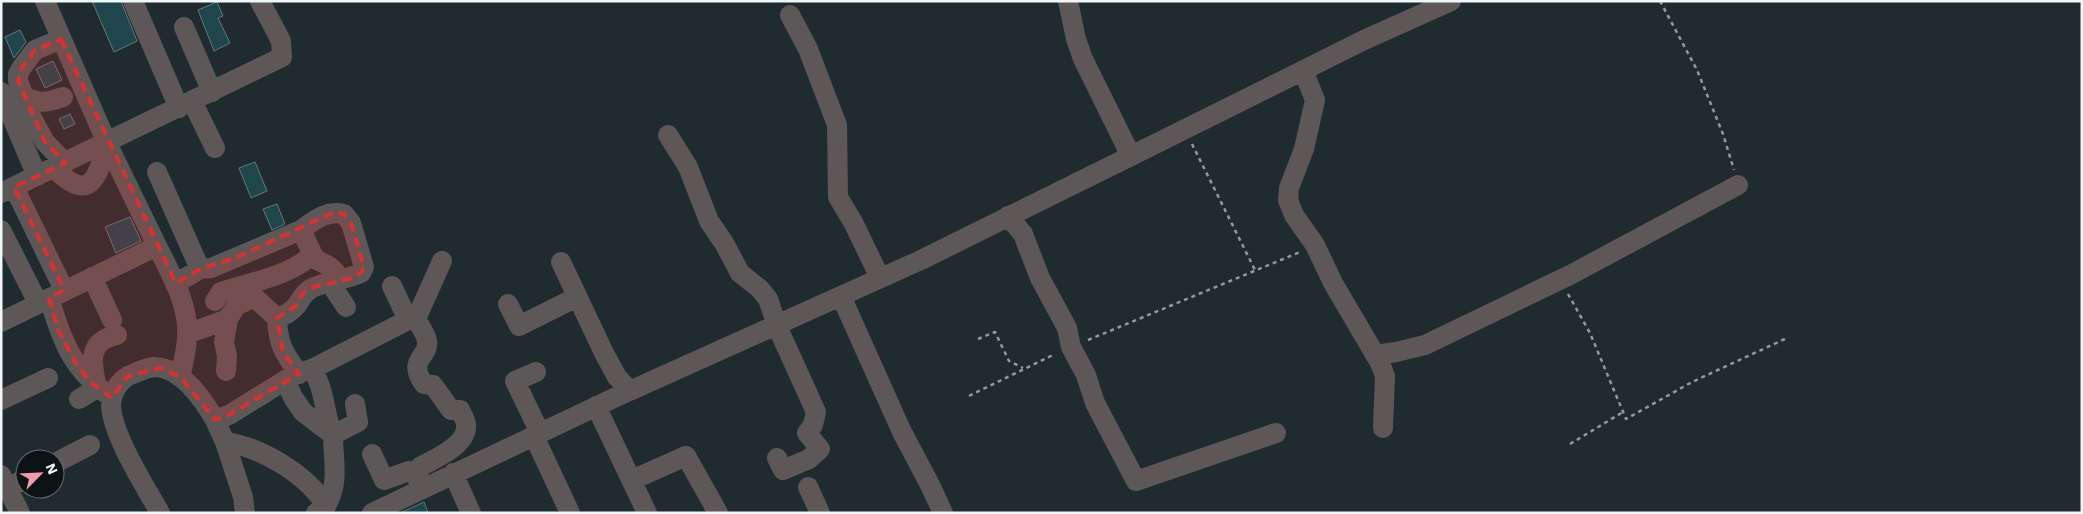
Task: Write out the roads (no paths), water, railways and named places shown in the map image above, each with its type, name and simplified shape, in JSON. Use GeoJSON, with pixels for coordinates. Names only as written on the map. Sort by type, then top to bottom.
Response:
{"type":"FeatureCollection","features":[{"type":"Feature","properties":{"kind":"street"},"geometry":{"type":"LineString","coordinates":[[45,1],[107,143],[178,291],[185,312],[187,334],[180,377]]}},
{"type":"Feature","properties":{"kind":"street"},"geometry":{"type":"LineString","coordinates":[[133,1],[186,104],[215,148]]}},
{"type":"Feature","properties":{"kind":"street"},"geometry":{"type":"LineString","coordinates":[[104,393],[76,364],[58,330],[50,297],[8,190],[282,57],[281,41],[260,1]]}},
{"type":"Feature","properties":{"kind":"street"},"geometry":{"type":"LineString","coordinates":[[1068,1],[1076,39],[1084,59],[1131,156]]}},
{"type":"Feature","properties":{"kind":"street"},"geometry":{"type":"LineString","coordinates":[[380,511],[418,482],[453,473],[596,406],[777,326],[1008,216],[1364,40],[1451,1]]}},
{"type":"Feature","properties":{"kind":"street"},"geometry":{"type":"LineString","coordinates":[[790,15],[808,49],[837,125],[838,197],[854,224],[880,278]]}},
{"type":"Feature","properties":{"kind":"street"},"geometry":{"type":"LineString","coordinates":[[184,28],[212,92]]}},
{"type":"Feature","properties":{"kind":"street"},"geometry":{"type":"LineString","coordinates":[[52,169],[45,142],[32,118],[18,82],[18,74],[34,50],[61,39]]}},
{"type":"Feature","properties":{"kind":"street"},"geometry":{"type":"LineString","coordinates":[[1303,70],[1315,100],[1304,148],[1292,180],[1288,200],[1294,215],[1315,245],[1333,283],[1375,355],[1385,376],[1383,428]]}},
{"type":"Feature","properties":{"kind":"street"},"geometry":{"type":"LineString","coordinates":[[1,87],[8,92],[24,96],[38,103],[49,102],[63,96]]}},
{"type":"Feature","properties":{"kind":"street"},"geometry":{"type":"LineString","coordinates":[[1,92],[52,169],[73,185],[85,185],[96,178],[107,143]]}},
{"type":"Feature","properties":{"kind":"street"},"geometry":{"type":"LineString","coordinates":[[668,135],[688,167],[703,207],[740,273],[760,289],[768,299],[777,326],[816,412],[813,425],[807,433],[820,449],[809,459],[784,470],[777,458]]}},
{"type":"Feature","properties":{"kind":"street"},"geometry":{"type":"LineString","coordinates":[[157,172],[200,269]]}},
{"type":"Feature","properties":{"kind":"street"},"geometry":{"type":"LineString","coordinates":[[1375,355],[1425,345],[1635,242],[1738,185]]}},
{"type":"Feature","properties":{"kind":"street"},"geometry":{"type":"LineString","coordinates":[[178,291],[200,269],[211,268],[301,230],[320,216],[334,212],[344,214],[351,223],[364,268],[362,273],[314,287],[303,293],[296,306],[277,318]]}},
{"type":"Feature","properties":{"kind":"street"},"geometry":{"type":"LineString","coordinates":[[1008,216],[1023,234],[1040,278],[1067,328],[1071,347],[1086,376],[1095,403],[1136,481],[1276,433]]}},
{"type":"Feature","properties":{"kind":"street"},"geometry":{"type":"LineString","coordinates":[[1,230],[50,297]]}},
{"type":"Feature","properties":{"kind":"street"},"geometry":{"type":"LineString","coordinates":[[301,230],[315,259],[329,264],[336,272],[335,282],[346,307]]}},
{"type":"Feature","properties":{"kind":"street"},"geometry":{"type":"LineString","coordinates":[[1,322],[157,246]]}},
{"type":"Feature","properties":{"kind":"street"},"geometry":{"type":"LineString","coordinates":[[178,291],[203,306],[215,300],[221,292],[290,271],[305,262],[312,254]]}},
{"type":"Feature","properties":{"kind":"street"},"geometry":{"type":"LineString","coordinates":[[215,420],[229,415],[299,374],[412,320],[442,261]]}},
{"type":"Feature","properties":{"kind":"street"},"geometry":{"type":"LineString","coordinates":[[561,262],[617,377],[630,391]]}},
{"type":"Feature","properties":{"kind":"street"},"geometry":{"type":"LineString","coordinates":[[92,277],[115,327],[108,336],[97,344],[93,356],[118,431],[136,470],[160,513]]}},
{"type":"Feature","properties":{"kind":"street"},"geometry":{"type":"LineString","coordinates":[[392,286],[427,341],[426,348],[418,360],[417,371],[420,378],[424,384],[433,385],[451,410],[460,410],[466,426],[464,434],[454,448],[420,467],[418,482]]}},
{"type":"Feature","properties":{"kind":"street"},"geometry":{"type":"LineString","coordinates":[[841,296],[902,432],[942,513]]}},
{"type":"Feature","properties":{"kind":"street"},"geometry":{"type":"LineString","coordinates":[[187,334],[232,313],[254,297],[277,318],[278,333],[283,352],[299,374],[320,381],[327,420],[333,435],[334,494],[321,510]]}},
{"type":"Feature","properties":{"kind":"street"},"geometry":{"type":"LineString","coordinates":[[508,304],[519,326],[577,297]]}},
{"type":"Feature","properties":{"kind":"street"},"geometry":{"type":"LineString","coordinates":[[215,300],[232,313]]}},
{"type":"Feature","properties":{"kind":"street"},"geometry":{"type":"LineString","coordinates":[[226,372],[227,356],[224,342],[232,313]]}},
{"type":"Feature","properties":{"kind":"street"},"geometry":{"type":"LineString","coordinates":[[79,400],[104,393],[121,381],[146,369],[160,368],[180,377],[209,410],[215,420],[225,442],[243,497],[246,513]]}},
{"type":"Feature","properties":{"kind":"street"},"geometry":{"type":"LineString","coordinates":[[536,372],[515,381],[570,513]]}},
{"type":"Feature","properties":{"kind":"street"},"geometry":{"type":"LineString","coordinates":[[299,374],[294,399],[303,412],[333,435]]}},
{"type":"Feature","properties":{"kind":"street"},"geometry":{"type":"LineString","coordinates":[[1,400],[48,378]]}},
{"type":"Feature","properties":{"kind":"street"},"geometry":{"type":"LineString","coordinates":[[333,435],[358,422],[355,404]]}},
{"type":"Feature","properties":{"kind":"street"},"geometry":{"type":"LineString","coordinates":[[596,406],[647,513]]}},
{"type":"Feature","properties":{"kind":"street"},"geometry":{"type":"LineString","coordinates":[[225,442],[238,444],[260,452],[299,476],[319,494],[321,510]]}},
{"type":"Feature","properties":{"kind":"street"},"geometry":{"type":"LineString","coordinates":[[65,458],[90,445]]}},
{"type":"Feature","properties":{"kind":"street"},"geometry":{"type":"LineString","coordinates":[[372,454],[384,480],[409,471],[418,482]]}},
{"type":"Feature","properties":{"kind":"street"},"geometry":{"type":"LineString","coordinates":[[632,480],[686,456],[718,513]]}},
{"type":"Feature","properties":{"kind":"street"},"geometry":{"type":"LineString","coordinates":[[453,473],[471,513]]}},
{"type":"Feature","properties":{"kind":"street"},"geometry":{"type":"LineString","coordinates":[[8,480],[20,513]]}},
{"type":"Feature","properties":{"kind":"street"},"geometry":{"type":"LineString","coordinates":[[808,487],[820,513]]}}]}
